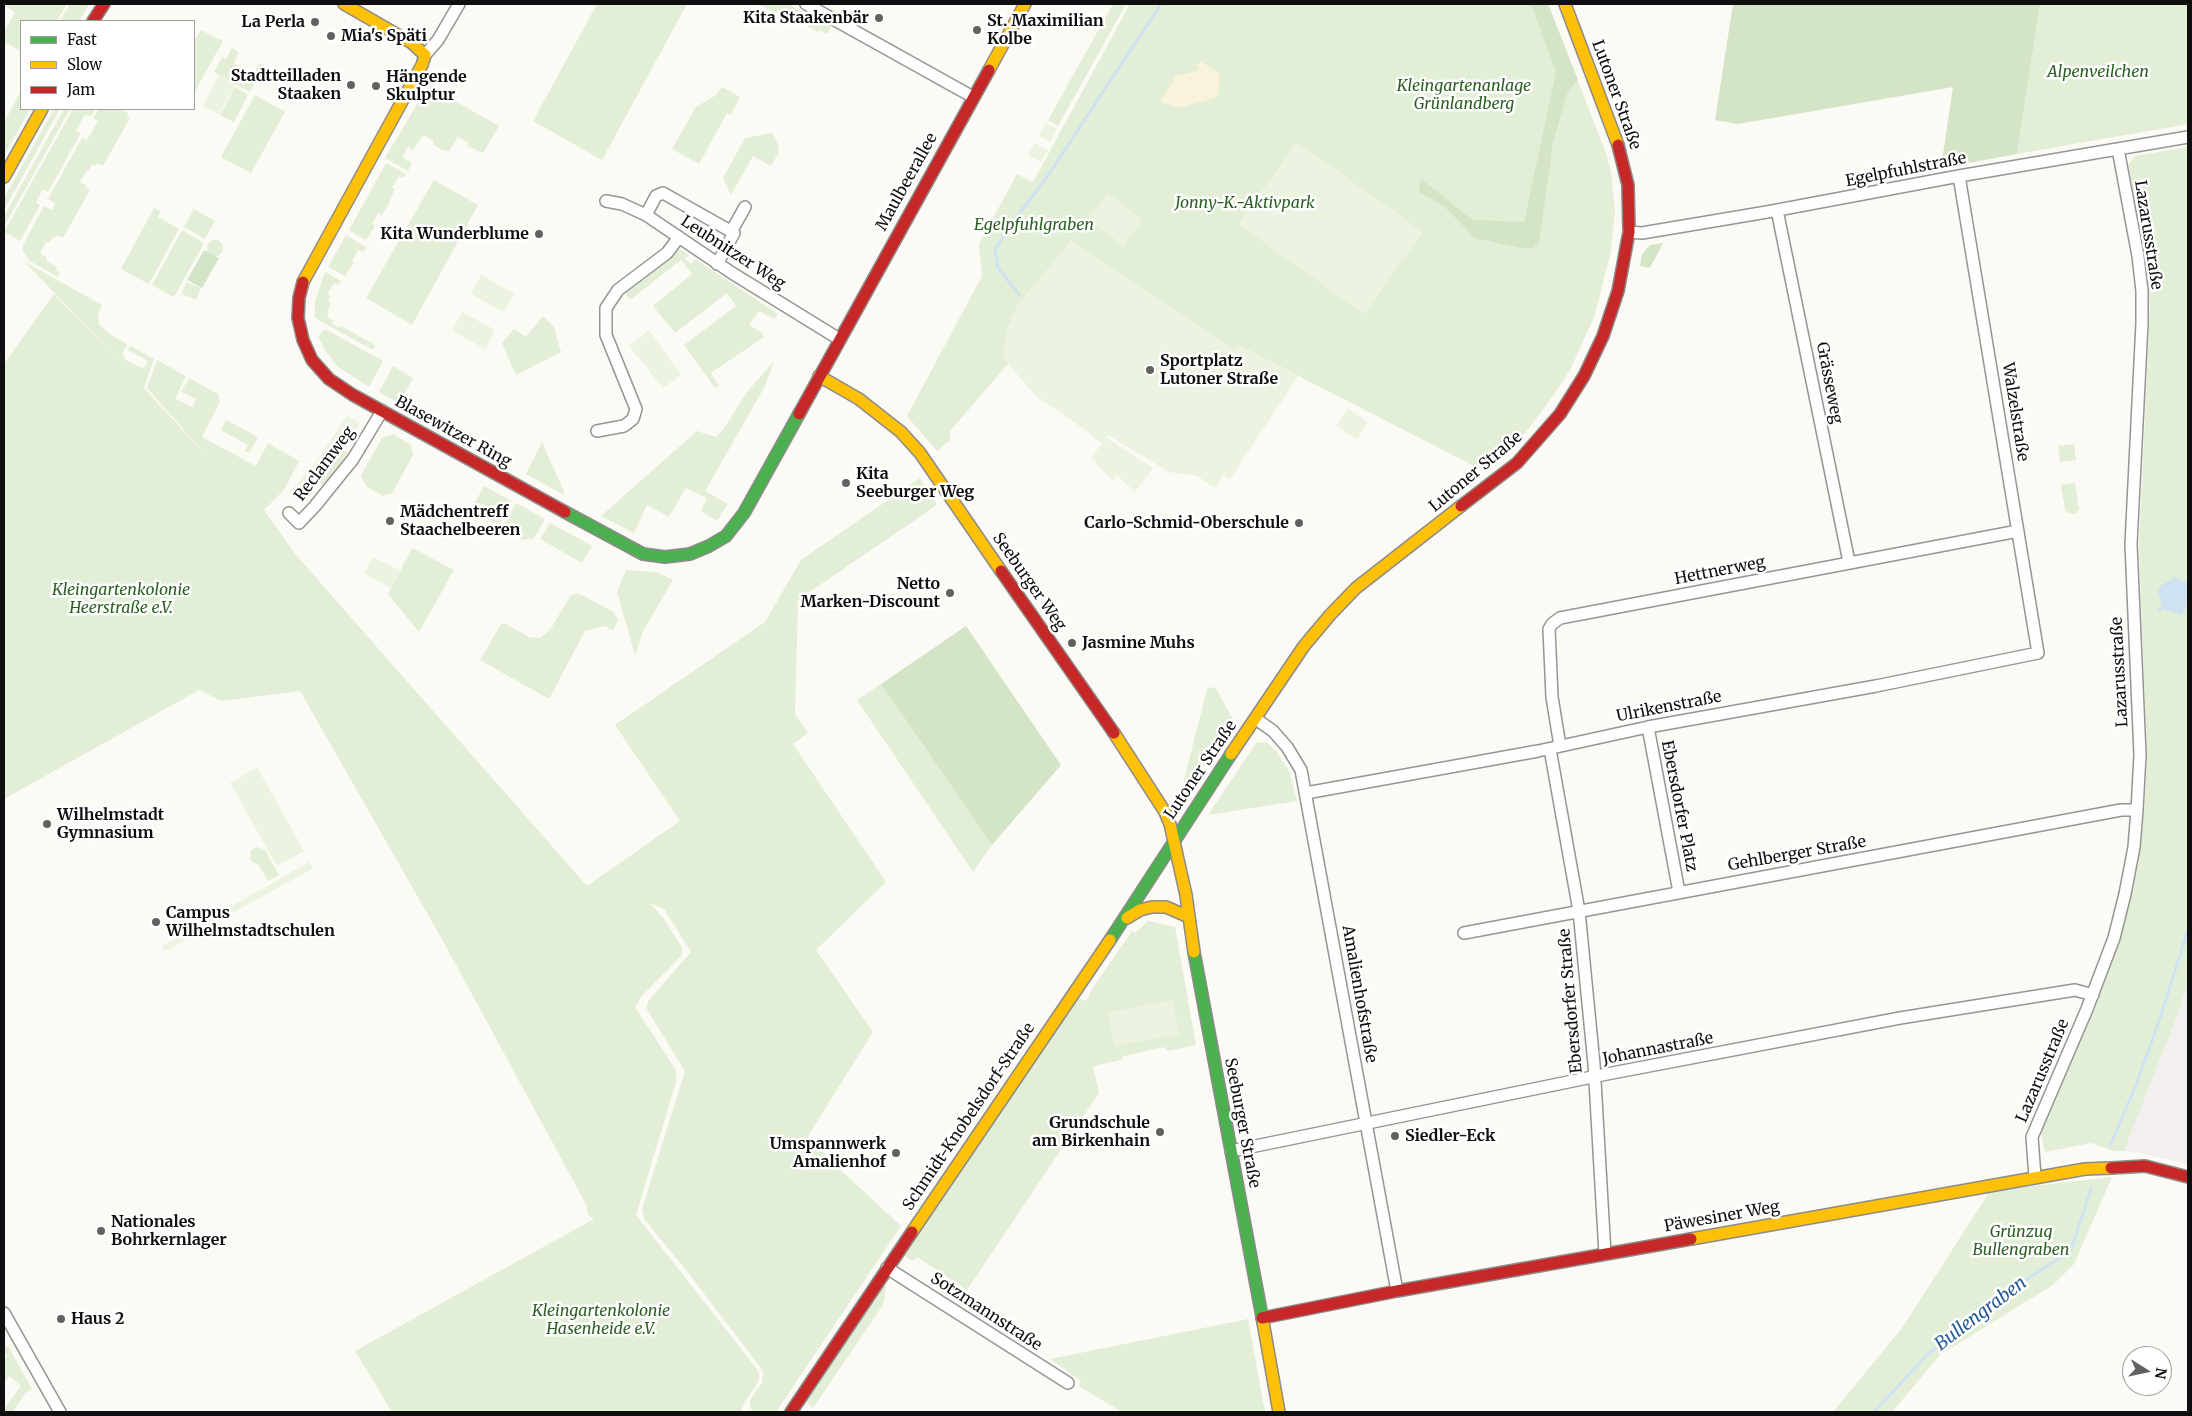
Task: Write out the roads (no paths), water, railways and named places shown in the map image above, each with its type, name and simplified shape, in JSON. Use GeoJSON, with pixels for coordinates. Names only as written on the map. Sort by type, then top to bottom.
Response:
{"type":"FeatureCollection","features":[{"type":"Feature","properties":{"kind":"street"},"geometry":{"type":"LineString","coordinates":[[94,20],[104,4]]}},
{"type":"Feature","properties":{"kind":"street"},"geometry":{"type":"LineString","coordinates":[[344,4],[412,43],[424,55],[438,40],[459,4]]}},
{"type":"Feature","properties":{"kind":"street"},"geometry":{"type":"LineString","coordinates":[[806,4],[973,97]]}},
{"type":"Feature","properties":{"kind":"street","name":"Maulbeerallee"},"geometry":{"type":"LineString","coordinates":[[819,376],[1025,4]]}},
{"type":"Feature","properties":{"kind":"street","name":"Lutoner Straße"},"geometry":{"type":"LineString","coordinates":[[1174,839],[1304,646],[1349,594],[1517,463],[1560,414],[1591,362],[1608,323],[1618,291],[1629,232],[1628,186],[1620,150],[1565,4]]}},
{"type":"Feature","properties":{"kind":"street","name":"Blasewitzer Ring"},"geometry":{"type":"LineString","coordinates":[[424,55],[419,70],[307,272],[298,305],[298,318],[303,340],[312,360],[341,388],[632,549],[648,555],[666,557],[690,554],[726,536],[744,513],[819,376]]}},
{"type":"Feature","properties":{"kind":"street"},"geometry":{"type":"LineString","coordinates":[[4,177],[41,110]]}},
{"type":"Feature","properties":{"kind":"street","name":"Egelpfuhlstraße"},"geometry":{"type":"LineString","coordinates":[[1629,232],[1642,233],[2188,137]]}},
{"type":"Feature","properties":{"kind":"street","name":"Lazarusstraße"},"geometry":{"type":"LineString","coordinates":[[2035,1176],[2032,1137],[2093,994],[2114,938],[2134,848],[2140,755],[2131,544],[2142,291],[2138,256],[2118,149]]}},
{"type":"Feature","properties":{"kind":"street","name":"Walzelstraße"},"geometry":{"type":"LineString","coordinates":[[1959,176],[2038,653]]}},
{"type":"Feature","properties":{"kind":"street"},"geometry":{"type":"LineString","coordinates":[[646,214],[656,196],[663,193],[734,233],[717,264]]}},
{"type":"Feature","properties":{"kind":"street","name":"Leubnitzer Weg"},"geometry":{"type":"LineString","coordinates":[[606,201],[622,204],[646,214],[717,264],[839,339]]}},
{"type":"Feature","properties":{"kind":"street"},"geometry":{"type":"LineString","coordinates":[[731,232],[745,207]]}},
{"type":"Feature","properties":{"kind":"street","name":"Grässeweg"},"geometry":{"type":"LineString","coordinates":[[1777,210],[1848,562]]}},
{"type":"Feature","properties":{"kind":"street"},"geometry":{"type":"LineString","coordinates":[[597,431],[624,426],[633,419],[636,409],[606,335],[606,308],[618,290],[667,253],[679,237]]}},
{"type":"Feature","properties":{"kind":"street","name":"Seeburger Weg"},"geometry":{"type":"LineString","coordinates":[[819,376],[859,399],[886,418],[901,432],[928,465],[1128,754],[1161,805],[1170,824],[1174,839]]}},
{"type":"Feature","properties":{"kind":"street","name":"Reclamweg"},"geometry":{"type":"LineString","coordinates":[[290,513],[299,523],[315,506],[353,459],[382,411]]}},
{"type":"Feature","properties":{"kind":"street","name":"Hettnerweg"},"geometry":{"type":"LineString","coordinates":[[1555,748],[1549,630],[1552,624],[1560,618],[2018,531]]}},
{"type":"Feature","properties":{"kind":"street","name":"Ulrikenstraße"},"geometry":{"type":"LineString","coordinates":[[1306,794],[1555,748],[1648,727],[1869,687],[2038,653]]}},
{"type":"Feature","properties":{"kind":"street","name":"Amalienhofstraße"},"geometry":{"type":"LineString","coordinates":[[1256,719],[1273,731],[1287,747],[1300,770],[1306,794],[1398,1291]]}},
{"type":"Feature","properties":{"kind":"street","name":"Ebersdorfer Platz"},"geometry":{"type":"LineString","coordinates":[[1648,727],[1679,892]]}},
{"type":"Feature","properties":{"kind":"street","name":"Ebersdorfer Straße"},"geometry":{"type":"LineString","coordinates":[[1555,748],[1579,911],[1594,1078],[1605,1254]]}},
{"type":"Feature","properties":{"kind":"street","name":"Gehlberger Straße"},"geometry":{"type":"LineString","coordinates":[[1464,933],[2122,810],[2137,810]]}},
{"type":"Feature","properties":{"kind":"street","name":"Seeburger Straße"},"geometry":{"type":"LineString","coordinates":[[1174,839],[1186,895],[1279,1412]]}},
{"type":"Feature","properties":{"kind":"street","name":"Schmidt-Knobelsdorf-Straße"},"geometry":{"type":"LineString","coordinates":[[791,1412],[1123,921],[1174,839]]}},
{"type":"Feature","properties":{"kind":"street"},"geometry":{"type":"LineString","coordinates":[[1123,921],[1140,910],[1152,907],[1166,907],[1189,917]]}},
{"type":"Feature","properties":{"kind":"street","name":"Johannastraße"},"geometry":{"type":"LineString","coordinates":[[1231,1151],[1900,1018],[2075,990],[2093,994]]}},
{"type":"Feature","properties":{"kind":"street","name":"Päwesiner Weg"},"geometry":{"type":"LineString","coordinates":[[1262,1318],[1398,1291],[2035,1176],[2085,1169],[2145,1166],[2188,1177]]}},
{"type":"Feature","properties":{"kind":"street","name":"Sotzmannstraße"},"geometry":{"type":"LineString","coordinates":[[887,1268],[1068,1383]]}},
{"type":"Feature","properties":{"kind":"street"},"geometry":{"type":"LineString","coordinates":[[4,1313],[60,1412]]}},
{"type":"Feature","properties":{"kind":"water"},"geometry":{"type":"Polygon","coordinates":[[[2175,577],[2187,583],[2188,594],[2185,610],[2181,615],[2164,609],[2160,612],[2157,610],[2162,606],[2158,591],[2160,586],[2175,577]]]}},
{"type":"Feature","properties":{"kind":"waterway","name":"Egelpfuhlgraben"},"geometry":{"type":"LineString","coordinates":[[1019,295],[998,267],[995,250],[1009,227],[1047,177],[1161,4]]}},
{"type":"Feature","properties":{"kind":"waterway","name":"Bullengraben"},"geometry":{"type":"LineString","coordinates":[[2110,1146],[2136,1085],[2188,930]]}},
{"type":"Feature","properties":{"kind":"waterway","name":"Bullengraben"},"geometry":{"type":"LineString","coordinates":[[1874,1412],[1928,1354],[2005,1294],[2071,1250],[2091,1189]]}},
{"type":"Feature","properties":{"kind":"place","name":"Kita Staakenbär"},"geometry":{"type":"Point","coordinates":[879,18]}},
{"type":"Feature","properties":{"kind":"place","name":"La Perla"},"geometry":{"type":"Point","coordinates":[315,22]}},
{"type":"Feature","properties":{"kind":"place","name":"St. Maximilian Kolbe"},"geometry":{"type":"Point","coordinates":[977,30]}},
{"type":"Feature","properties":{"kind":"place","name":"Mia's Späti"},"geometry":{"type":"Point","coordinates":[331,36]}},
{"type":"Feature","properties":{"kind":"place","name":"Stadtteilladen Staaken"},"geometry":{"type":"Point","coordinates":[351,85]}},
{"type":"Feature","properties":{"kind":"place","name":"Hängende Skulptur"},"geometry":{"type":"Point","coordinates":[376,86]}},
{"type":"Feature","properties":{"kind":"place","name":"Kita Wunderblume"},"geometry":{"type":"Point","coordinates":[539,234]}},
{"type":"Feature","properties":{"kind":"place","name":"Sportplatz Lutoner Straße"},"geometry":{"type":"Point","coordinates":[1150,370]}},
{"type":"Feature","properties":{"kind":"place","name":"Kita Seeburger Weg"},"geometry":{"type":"Point","coordinates":[846,483]}},
{"type":"Feature","properties":{"kind":"place","name":"Mädchentreff Staachelbeeren"},"geometry":{"type":"Point","coordinates":[390,521]}},
{"type":"Feature","properties":{"kind":"place","name":"Carlo-Schmid-Oberschule"},"geometry":{"type":"Point","coordinates":[1299,523]}},
{"type":"Feature","properties":{"kind":"place","name":"Netto Marken-Discount"},"geometry":{"type":"Point","coordinates":[950,593]}},
{"type":"Feature","properties":{"kind":"place","name":"Jasmine Muhs"},"geometry":{"type":"Point","coordinates":[1072,643]}},
{"type":"Feature","properties":{"kind":"place","name":"Wilhelmstadt Gymnasium"},"geometry":{"type":"Point","coordinates":[47,824]}},
{"type":"Feature","properties":{"kind":"place","name":"Campus Wilhelmstadtschulen"},"geometry":{"type":"Point","coordinates":[156,922]}},
{"type":"Feature","properties":{"kind":"place","name":"Grundschule am Birkenhain"},"geometry":{"type":"Point","coordinates":[1160,1132]}},
{"type":"Feature","properties":{"kind":"place","name":"Siedler-Eck"},"geometry":{"type":"Point","coordinates":[1395,1136]}},
{"type":"Feature","properties":{"kind":"place","name":"Umspannwerk Amalienhof"},"geometry":{"type":"Point","coordinates":[896,1153]}},
{"type":"Feature","properties":{"kind":"place","name":"Nationales Bohrkernlager"},"geometry":{"type":"Point","coordinates":[101,1231]}},
{"type":"Feature","properties":{"kind":"place","name":"Haus 2"},"geometry":{"type":"Point","coordinates":[61,1319]}},
{"type":"Feature","properties":{"kind":"park label","name":"Alpenveilchen"},"geometry":{"type":"Point","coordinates":[2098,72]}},
{"type":"Feature","properties":{"kind":"park label","name":"Kleingartenanlage Grünlandberg"},"geometry":{"type":"Point","coordinates":[1464,95]}},
{"type":"Feature","properties":{"kind":"park label","name":"Jonny-K.-Aktivpark"},"geometry":{"type":"Point","coordinates":[1245,203]}},
{"type":"Feature","properties":{"kind":"park label","name":"Kleingartenkolonie Heerstraße e.V."},"geometry":{"type":"Point","coordinates":[121,599]}},
{"type":"Feature","properties":{"kind":"park label","name":"Grünzug Bullengraben"},"geometry":{"type":"Point","coordinates":[2021,1241]}},
{"type":"Feature","properties":{"kind":"park label","name":"Kleingartenkolonie Hasenheide e.V."},"geometry":{"type":"Point","coordinates":[601,1320]}}]}
